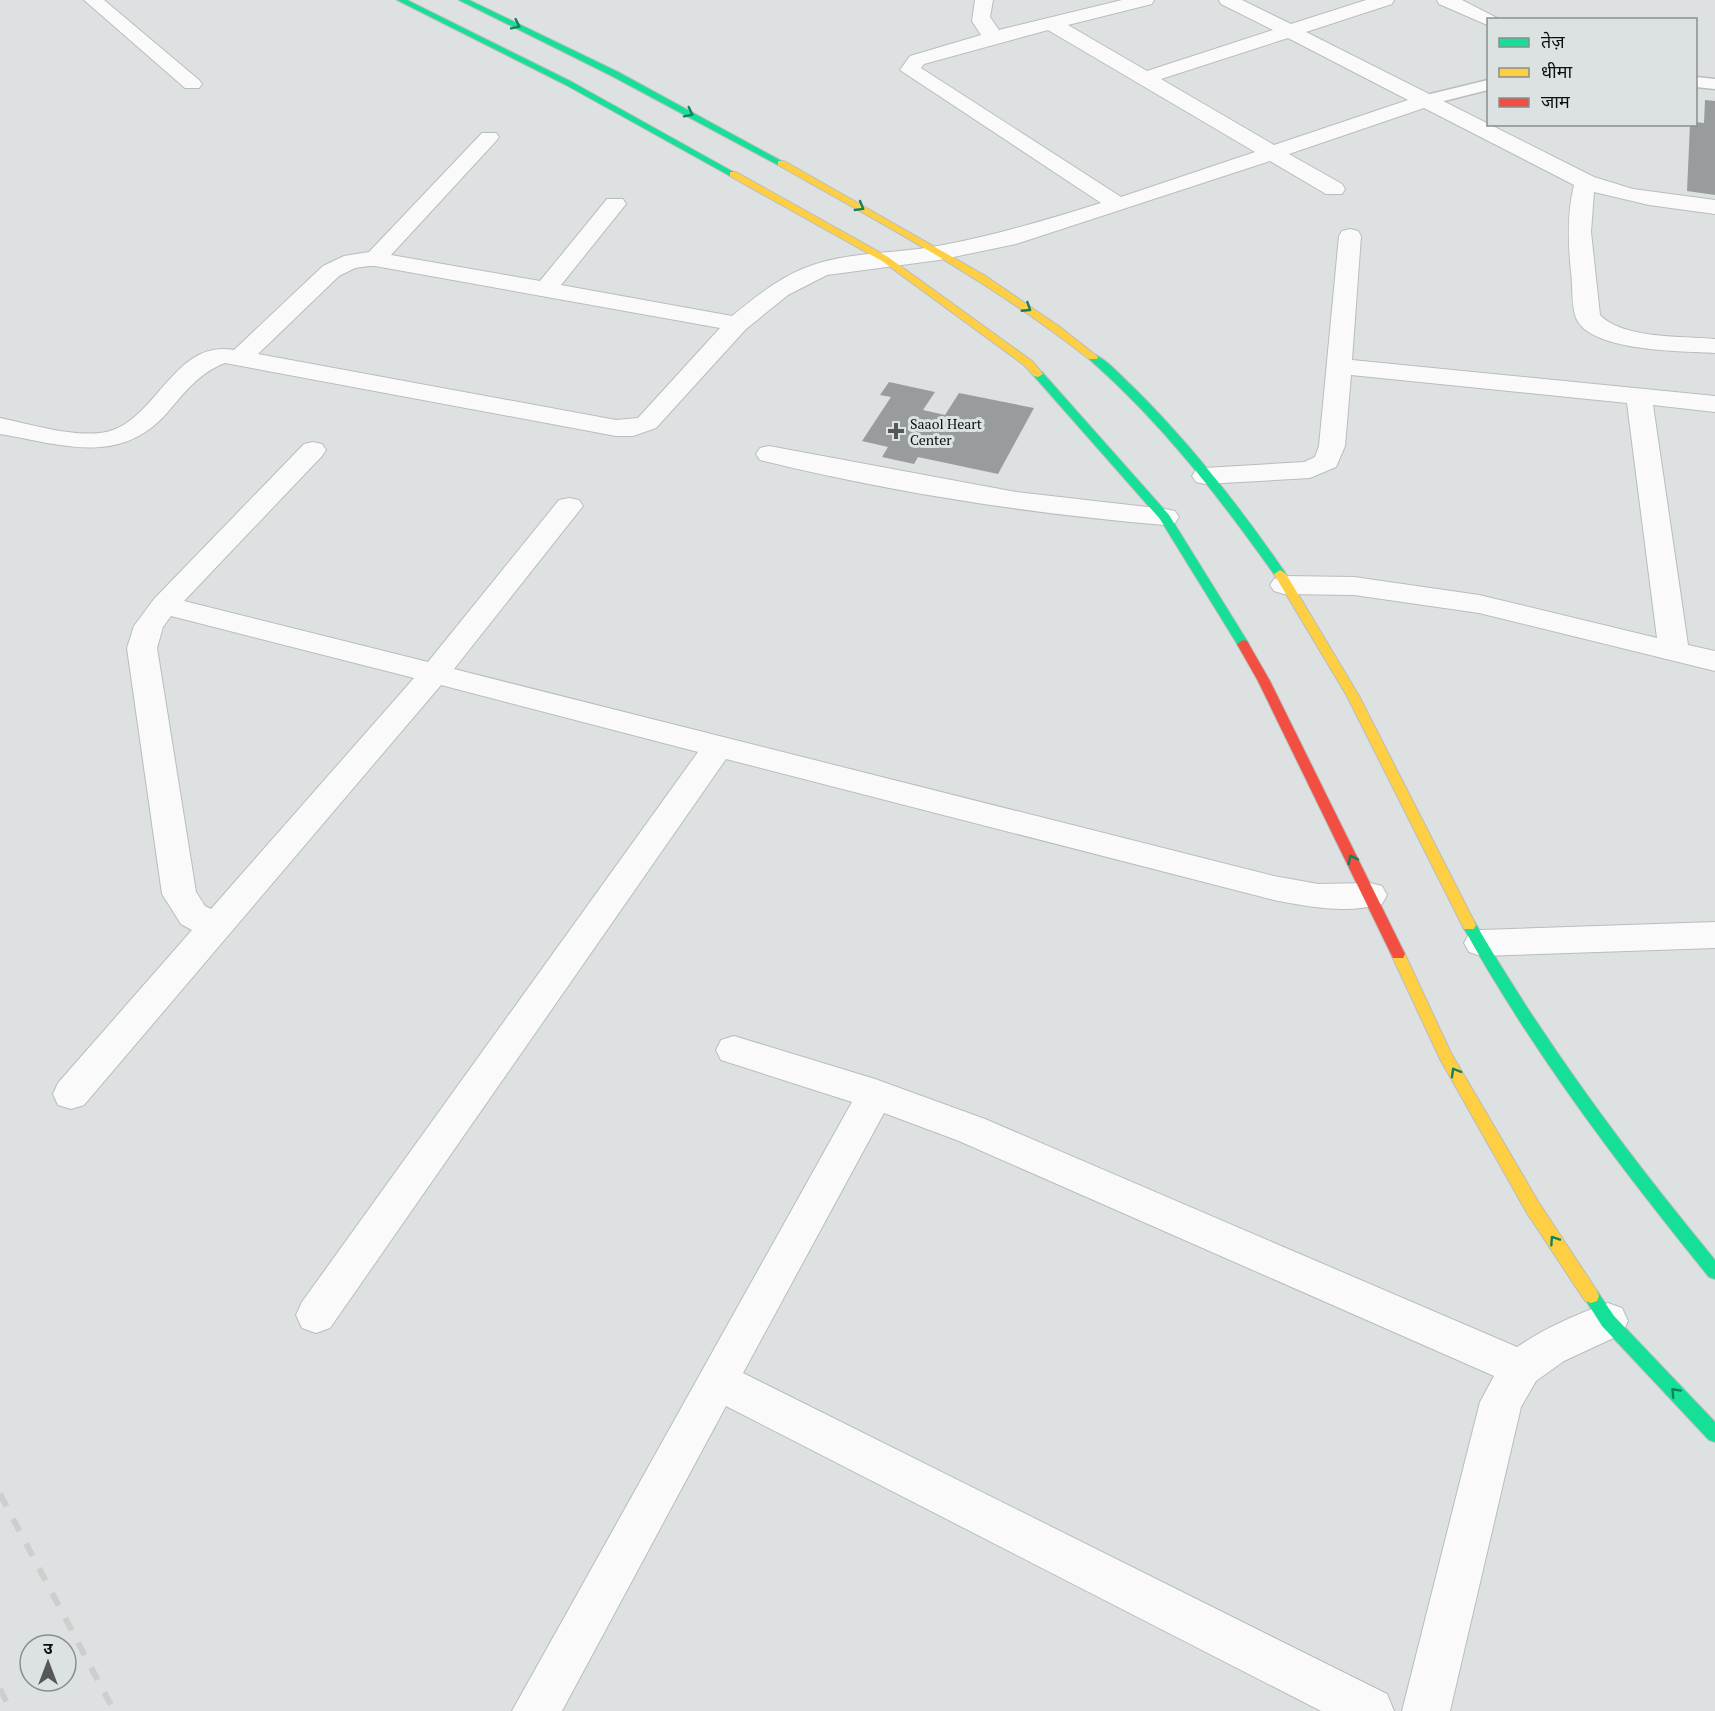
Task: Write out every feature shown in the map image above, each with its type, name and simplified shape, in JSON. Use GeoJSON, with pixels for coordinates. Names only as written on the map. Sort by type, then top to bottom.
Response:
{"type":"FeatureCollection","features":[{"type":"Feature","properties":{"kind":"main road"},"geometry":{"type":"LineString","coordinates":[[401,0],[491,41],[568,81],[885,259],[1028,363],[1165,517],[1224,610],[1264,681],[1370,895],[1445,1055],[1533,1208],[1608,1322],[1715,1434]]}},
{"type":"Feature","properties":{"kind":"main road"},"geometry":{"type":"LineString","coordinates":[[462,0],[548,40],[702,119],[939,253],[1040,316],[1085,351],[1135,395],[1205,476],[1253,538],[1352,695],[1398,790],[1526,1021],[1607,1136],[1715,1272]]}},
{"type":"Feature","properties":{"kind":"street"},"geometry":{"type":"LineString","coordinates":[[93,0],[192,84]]}},
{"type":"Feature","properties":{"kind":"street"},"geometry":{"type":"LineString","coordinates":[[984,0],[979,19],[982,26],[995,37]]}},
{"type":"Feature","properties":{"kind":"street"},"geometry":{"type":"LineString","coordinates":[[1119,205],[910,70],[917,60],[995,37],[1145,0]]}},
{"type":"Feature","properties":{"kind":"street"},"geometry":{"type":"LineString","coordinates":[[1228,0],[1586,182],[1606,190],[1642,198],[1715,207]]}},
{"type":"Feature","properties":{"kind":"street"},"geometry":{"type":"LineString","coordinates":[[1144,78],[1384,0]]}},
{"type":"Feature","properties":{"kind":"street"},"geometry":{"type":"LineString","coordinates":[[1446,0],[1487,18]]}},
{"type":"Feature","properties":{"kind":"street"},"geometry":{"type":"LineString","coordinates":[[1051,23],[1334,189]]}},
{"type":"Feature","properties":{"kind":"street"},"geometry":{"type":"LineString","coordinates":[[0,426],[87,440],[122,436],[136,429],[195,368],[208,358],[223,355],[242,356],[616,428],[633,428],[647,423],[737,324],[780,290],[820,270],[939,253],[1008,239],[1119,205],[1424,101]]}},
{"type":"Feature","properties":{"kind":"street"},"geometry":{"type":"LineString","coordinates":[[375,259],[489,137]]}},
{"type":"Feature","properties":{"kind":"street"},"geometry":{"type":"LineString","coordinates":[[1586,182],[1579,201],[1579,219],[1588,317],[1592,325],[1603,332],[1622,336],[1715,346]]}},
{"type":"Feature","properties":{"kind":"street"},"geometry":{"type":"LineString","coordinates":[[545,290],[615,204]]}},
{"type":"Feature","properties":{"kind":"street"},"geometry":{"type":"LineString","coordinates":[[1205,476],[1310,470],[1327,461],[1332,446],[1337,366],[1350,236]]}},
{"type":"Feature","properties":{"kind":"street"},"geometry":{"type":"LineString","coordinates":[[242,356],[331,271],[344,262],[375,259],[737,324]]}},
{"type":"Feature","properties":{"kind":"street"},"geometry":{"type":"LineString","coordinates":[[1337,366],[1715,404]]}},
{"type":"Feature","properties":{"kind":"street"},"geometry":{"type":"LineString","coordinates":[[1639,396],[1674,651]]}},
{"type":"Feature","properties":{"kind":"street"},"geometry":{"type":"LineString","coordinates":[[215,927],[192,915],[179,894],[142,648],[149,626],[164,605],[313,450]]}},
{"type":"Feature","properties":{"kind":"street"},"geometry":{"type":"LineString","coordinates":[[769,454],[986,497],[1096,512],[1165,517]]}},
{"type":"Feature","properties":{"kind":"street"},"geometry":{"type":"LineString","coordinates":[[71,1094],[436,672],[569,506]]}},
{"type":"Feature","properties":{"kind":"street"},"geometry":{"type":"LineString","coordinates":[[1284,585],[1354,586],[1479,604],[1715,662]]}},
{"type":"Feature","properties":{"kind":"street"},"geometry":{"type":"LineString","coordinates":[[164,605],[436,672],[1274,888],[1318,896],[1370,895]]}},
{"type":"Feature","properties":{"kind":"street"},"geometry":{"type":"LineString","coordinates":[[316,1316],[719,745]]}},
{"type":"Feature","properties":{"kind":"street"},"geometry":{"type":"LineString","coordinates":[[1481,943],[1715,935]]}},
{"type":"Feature","properties":{"kind":"street"},"geometry":{"type":"LineString","coordinates":[[734,1050],[875,1095],[982,1135],[1521,1368]]}},
{"type":"Feature","properties":{"kind":"street"},"geometry":{"type":"LineString","coordinates":[[536,1711],[875,1095]]}},
{"type":"Feature","properties":{"kind":"street"},"geometry":{"type":"LineString","coordinates":[[1426,1711],[1501,1402],[1521,1368],[1549,1348],[1608,1322]]}},
{"type":"Feature","properties":{"kind":"street"},"geometry":{"type":"LineString","coordinates":[[719,1382],[1370,1711]]}},
{"type":"Feature","properties":{"kind":"lane"},"geometry":{"type":"LineString","coordinates":[[1697,82],[1715,84]]}},
{"type":"Feature","properties":{"kind":"lane"},"geometry":{"type":"LineString","coordinates":[[1424,101],[1487,85]]}},
{"type":"Feature","properties":{"kind":"building"},"geometry":{"type":"Polygon","coordinates":[[[1705,100],[1715,101],[1715,195],[1687,191],[1690,126],[1697,126],[1697,122],[1704,123],[1705,100]]]}},
{"type":"Feature","properties":{"kind":"building"},"geometry":{"type":"Polygon","coordinates":[[[889,382],[935,392],[923,410],[945,415],[959,393],[1034,408],[998,474],[918,457],[914,464],[882,457],[888,447],[862,441],[891,397],[880,395],[889,382]]]}},
{"type":"Feature","properties":{"kind":"railway"},"geometry":{"type":"LineString","coordinates":[[0,1494],[114,1711]]}},
{"type":"Feature","properties":{"kind":"railway"},"geometry":{"type":"LineString","coordinates":[[0,1689],[11,1711]]}},
{"type":"Feature","properties":{"kind":"traffic: fast"},"geometry":{"type":"LineString","coordinates":[[401,0],[569,83],[733,174]]}},
{"type":"Feature","properties":{"kind":"traffic: fast"},"geometry":{"type":"LineString","coordinates":[[463,0],[615,74],[781,163]]}},
{"type":"Feature","properties":{"kind":"traffic: fast"},"geometry":{"type":"LineString","coordinates":[[1093,357],[1146,406],[1194,459],[1280,574]]}},
{"type":"Feature","properties":{"kind":"traffic: fast"},"geometry":{"type":"LineString","coordinates":[[1038,374],[1165,517],[1243,644]]}},
{"type":"Feature","properties":{"kind":"traffic: fast"},"geometry":{"type":"LineString","coordinates":[[1469,925],[1553,1061],[1615,1147],[1715,1272]]}},
{"type":"Feature","properties":{"kind":"traffic: fast"},"geometry":{"type":"LineString","coordinates":[[1591,1296],[1608,1321],[1715,1434]]}},
{"type":"Feature","properties":{"kind":"traffic: slow"},"geometry":{"type":"LineString","coordinates":[[781,163],[981,277],[1020,302],[1093,357]]}},
{"type":"Feature","properties":{"kind":"traffic: slow"},"geometry":{"type":"LineString","coordinates":[[733,174],[885,259],[1028,363],[1038,374]]}},
{"type":"Feature","properties":{"kind":"traffic: slow"},"geometry":{"type":"LineString","coordinates":[[1280,574],[1353,696],[1469,925]]}},
{"type":"Feature","properties":{"kind":"traffic: slow"},"geometry":{"type":"LineString","coordinates":[[1398,954],[1445,1055],[1533,1208],[1591,1296]]}},
{"type":"Feature","properties":{"kind":"traffic: jam"},"geometry":{"type":"LineString","coordinates":[[1243,644],[1264,681],[1398,954]]}},
{"type":"Feature","properties":{"kind":"place","name":"Saaol Heart Center"},"geometry":{"type":"Point","coordinates":[896,431]}}]}
